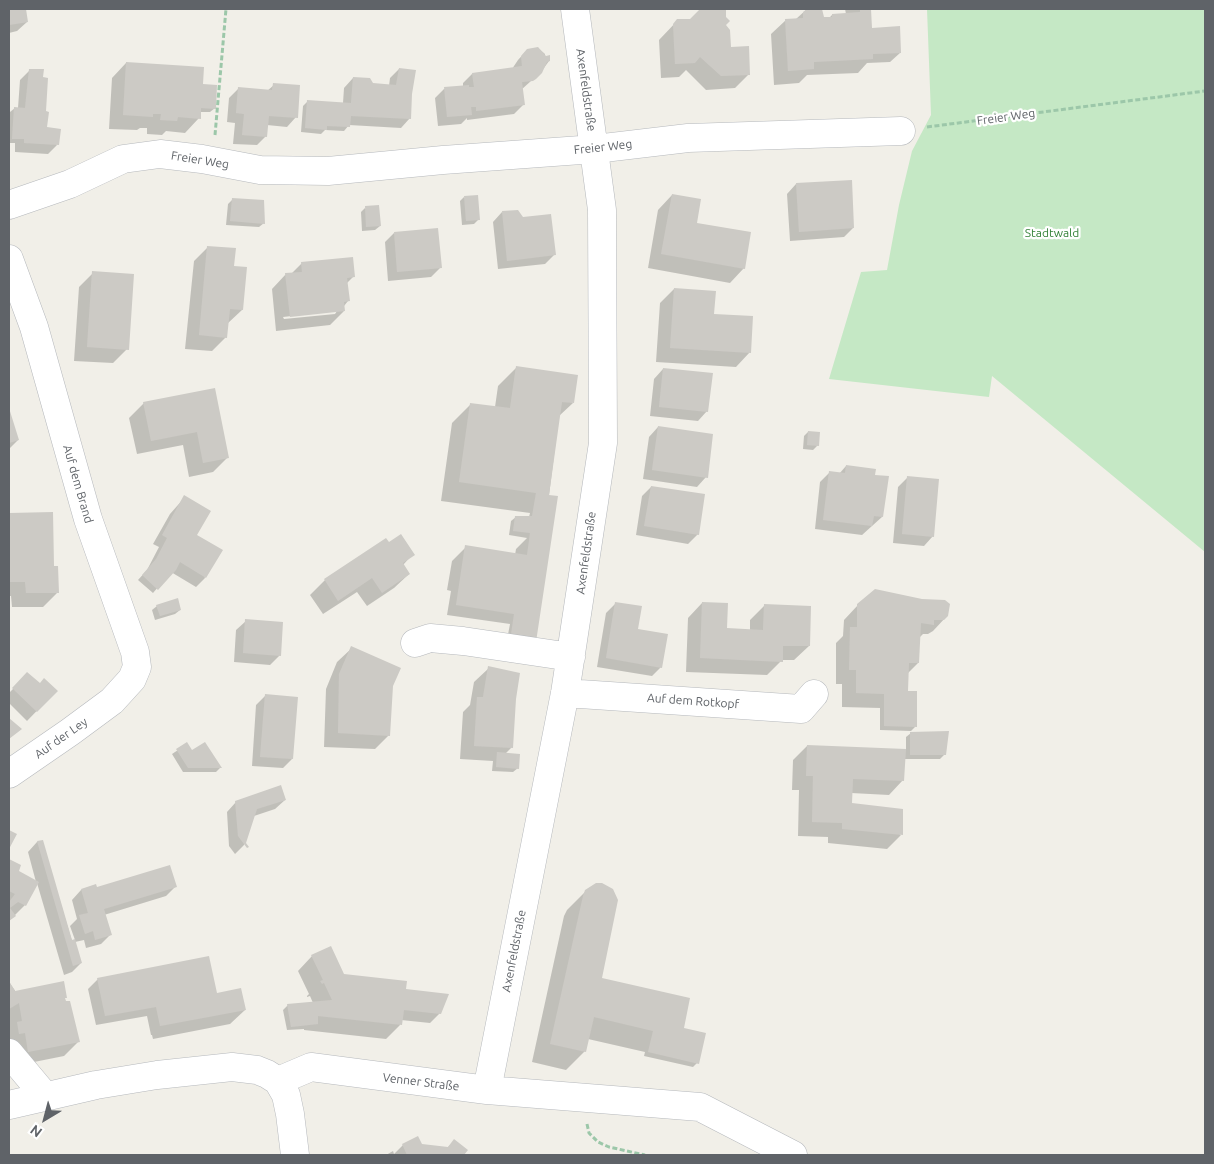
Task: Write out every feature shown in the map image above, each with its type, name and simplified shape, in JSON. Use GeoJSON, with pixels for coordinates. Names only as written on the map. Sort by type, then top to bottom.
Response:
{"type":"FeatureCollection","features":[{"type":"Feature","properties":{"kind":"street","name":"Axenfeldstraße"},"geometry":{"type":"LineString","coordinates":[[487,1090],[565,693],[603,443],[602,210],[575,9]]}},
{"type":"Feature","properties":{"kind":"street","name":"Freier Weg"},"geometry":{"type":"LineString","coordinates":[[9,205],[70,184],[123,159],[160,154],[260,170],[328,170],[594,149],[688,138],[901,131]]}},
{"type":"Feature","properties":{"kind":"street","name":"Auf dem Brand"},"geometry":{"type":"LineString","coordinates":[[9,259],[34,328],[88,519],[135,652],[137,667],[132,679],[112,701]]}},
{"type":"Feature","properties":{"kind":"street"},"geometry":{"type":"LineString","coordinates":[[415,644],[430,638],[571,656]]}},
{"type":"Feature","properties":{"kind":"street","name":"Auf dem Rotkopf"},"geometry":{"type":"LineString","coordinates":[[565,693],[801,708],[814,694]]}},
{"type":"Feature","properties":{"kind":"street","name":"Auf der Ley"},"geometry":{"type":"LineString","coordinates":[[9,774],[112,701]]}},
{"type":"Feature","properties":{"kind":"street"},"geometry":{"type":"LineString","coordinates":[[9,1053],[46,1096]]}},
{"type":"Feature","properties":{"kind":"street"},"geometry":{"type":"LineString","coordinates":[[9,1105],[96,1085],[157,1075],[232,1067],[257,1070],[278,1081],[286,1095],[295,1155]]}},
{"type":"Feature","properties":{"kind":"street","name":"Venner Straße"},"geometry":{"type":"LineString","coordinates":[[278,1081],[311,1067],[487,1090],[700,1106],[792,1155]]}},
{"type":"Feature","properties":{"kind":"path"},"geometry":{"type":"LineString","coordinates":[[212,161],[226,9]]}},
{"type":"Feature","properties":{"kind":"path","name":"Freier Weg"},"geometry":{"type":"LineString","coordinates":[[901,131],[1205,91]]}},
{"type":"Feature","properties":{"kind":"path"},"geometry":{"type":"LineString","coordinates":[[587,1098],[587,1128],[592,1138],[609,1147],[645,1155]]}},
{"type":"Feature","properties":{"kind":"green space","name":"Stadtwald"},"geometry":{"type":"Polygon","coordinates":[[[927,9],[1205,9],[1205,552],[992,376],[989,397],[829,379],[861,272],[887,270],[899,205],[912,151],[931,115],[927,9]]]}},
{"type":"Feature","properties":{"kind":"building"},"geometry":{"type":"Polygon","coordinates":[[[9,9],[26,9],[28,22],[9,25],[9,9]]]}},
{"type":"Feature","properties":{"kind":"building"},"geometry":{"type":"Polygon","coordinates":[[[700,9],[726,9],[726,17],[730,21],[726,25],[730,30],[731,47],[749,46],[750,75],[721,76],[700,57],[695,63],[675,64],[673,24],[677,19],[690,19],[700,9]]]}},
{"type":"Feature","properties":{"kind":"building"},"geometry":{"type":"Polygon","coordinates":[[[807,9],[822,9],[824,17],[832,17],[832,14],[860,12],[860,9],[871,9],[872,28],[900,26],[901,53],[873,54],[873,59],[814,62],[814,69],[788,71],[785,19],[803,18],[803,12],[807,9]]]}},
{"type":"Feature","properties":{"kind":"building"},"geometry":{"type":"Polygon","coordinates":[[[538,47],[546,56],[550,55],[550,61],[547,62],[542,73],[536,79],[522,82],[525,105],[476,111],[476,107],[471,107],[472,115],[447,117],[444,87],[469,85],[469,87],[474,87],[472,73],[522,66],[521,56],[527,49],[538,47]]]}},
{"type":"Feature","properties":{"kind":"building"},"geometry":{"type":"Polygon","coordinates":[[[126,62],[204,67],[203,84],[217,85],[216,109],[201,108],[201,119],[178,117],[177,121],[160,120],[161,114],[153,114],[153,117],[123,115],[126,62]]]}},
{"type":"Feature","properties":{"kind":"building"},"geometry":{"type":"Polygon","coordinates":[[[399,68],[416,70],[412,94],[411,119],[351,116],[350,127],[327,126],[327,130],[305,128],[307,100],[351,103],[353,77],[370,78],[373,83],[396,85],[399,68]]]}},
{"type":"Feature","properties":{"kind":"building"},"geometry":{"type":"Polygon","coordinates":[[[29,69],[44,69],[43,77],[48,78],[46,111],[49,112],[47,127],[61,129],[59,145],[24,143],[24,139],[12,139],[14,107],[25,108],[29,69]]]}},
{"type":"Feature","properties":{"kind":"building"},"geometry":{"type":"Polygon","coordinates":[[[273,83],[300,85],[298,118],[269,116],[267,137],[242,135],[244,114],[236,113],[238,87],[272,90],[273,83]]]}},
{"type":"Feature","properties":{"kind":"building"},"geometry":{"type":"Polygon","coordinates":[[[852,180],[854,228],[799,232],[796,183],[852,180]]]}},
{"type":"Feature","properties":{"kind":"building"},"geometry":{"type":"Polygon","coordinates":[[[672,194],[701,199],[697,223],[751,232],[745,269],[661,254],[672,194]]]}},
{"type":"Feature","properties":{"kind":"building"},"geometry":{"type":"Polygon","coordinates":[[[478,195],[480,220],[466,221],[464,196],[478,195]]]}},
{"type":"Feature","properties":{"kind":"building"},"geometry":{"type":"Polygon","coordinates":[[[232,198],[264,200],[265,224],[230,221],[232,198]]]}},
{"type":"Feature","properties":{"kind":"building"},"geometry":{"type":"Polygon","coordinates":[[[379,205],[381,226],[366,227],[365,206],[379,205]]]}},
{"type":"Feature","properties":{"kind":"building"},"geometry":{"type":"Polygon","coordinates":[[[518,210],[523,217],[551,214],[556,255],[507,261],[502,211],[518,210]]]}},
{"type":"Feature","properties":{"kind":"building"},"geometry":{"type":"Polygon","coordinates":[[[438,228],[442,268],[397,272],[394,232],[438,228]]]}},
{"type":"Feature","properties":{"kind":"building"},"geometry":{"type":"Polygon","coordinates":[[[207,246],[236,248],[234,266],[247,267],[243,310],[230,309],[227,338],[199,335],[207,246]]]}},
{"type":"Feature","properties":{"kind":"building"},"geometry":{"type":"Polygon","coordinates":[[[353,257],[355,277],[347,278],[350,301],[344,302],[345,311],[290,317],[285,273],[302,272],[301,262],[353,257]]]}},
{"type":"Feature","properties":{"kind":"building"},"geometry":{"type":"Polygon","coordinates":[[[92,271],[134,274],[129,350],[87,347],[92,271]]]}},
{"type":"Feature","properties":{"kind":"building"},"geometry":{"type":"Polygon","coordinates":[[[674,288],[716,291],[714,314],[753,316],[751,353],[670,348],[674,288]]]}},
{"type":"Feature","properties":{"kind":"building"},"geometry":{"type":"Polygon","coordinates":[[[516,366],[578,375],[574,403],[562,402],[549,495],[558,496],[536,642],[510,641],[514,614],[456,605],[465,545],[527,555],[530,533],[513,531],[515,516],[532,516],[536,493],[459,482],[470,403],[510,408],[516,366]]]}},
{"type":"Feature","properties":{"kind":"building"},"geometry":{"type":"Polygon","coordinates":[[[663,368],[713,373],[708,412],[659,407],[663,368]]]}},
{"type":"Feature","properties":{"kind":"building"},"geometry":{"type":"Polygon","coordinates":[[[215,388],[229,458],[203,463],[197,432],[151,441],[143,402],[215,388]]]}},
{"type":"Feature","properties":{"kind":"building"},"geometry":{"type":"Polygon","coordinates":[[[9,408],[19,440],[9,443],[9,408]]]}},
{"type":"Feature","properties":{"kind":"building"},"geometry":{"type":"Polygon","coordinates":[[[658,426],[713,434],[708,478],[652,470],[658,426]]]}},
{"type":"Feature","properties":{"kind":"building"},"geometry":{"type":"Polygon","coordinates":[[[808,431],[820,432],[819,446],[807,445],[808,431]]]}},
{"type":"Feature","properties":{"kind":"building"},"geometry":{"type":"Polygon","coordinates":[[[846,465],[876,469],[875,475],[889,476],[883,517],[874,516],[872,526],[823,520],[829,471],[845,473],[846,465]]]}},
{"type":"Feature","properties":{"kind":"building"},"geometry":{"type":"Polygon","coordinates":[[[907,476],[939,479],[934,537],[902,534],[907,476]]]}},
{"type":"Feature","properties":{"kind":"building"},"geometry":{"type":"Polygon","coordinates":[[[651,486],[705,494],[699,535],[644,526],[651,486]]]}},
{"type":"Feature","properties":{"kind":"building"},"geometry":{"type":"Polygon","coordinates":[[[184,495],[211,511],[197,535],[223,550],[206,578],[180,562],[176,570],[158,590],[142,575],[156,559],[167,538],[162,535],[184,495]]]}},
{"type":"Feature","properties":{"kind":"building"},"geometry":{"type":"Polygon","coordinates":[[[53,512],[54,566],[58,566],[59,593],[26,593],[25,582],[9,582],[9,513],[53,512]]]}},
{"type":"Feature","properties":{"kind":"building"},"geometry":{"type":"Polygon","coordinates":[[[401,534],[415,555],[403,563],[410,574],[382,593],[372,578],[338,601],[324,579],[386,538],[389,542],[401,534]]]}},
{"type":"Feature","properties":{"kind":"building"},"geometry":{"type":"Polygon","coordinates":[[[875,589],[922,599],[945,600],[950,604],[948,616],[944,620],[934,620],[934,625],[921,623],[919,663],[909,663],[908,691],[917,691],[917,727],[884,726],[884,694],[856,693],[856,670],[849,670],[850,627],[857,627],[857,604],[875,589]]]}},
{"type":"Feature","properties":{"kind":"building"},"geometry":{"type":"Polygon","coordinates":[[[178,598],[181,610],[160,616],[156,605],[178,598]]]}},
{"type":"Feature","properties":{"kind":"building"},"geometry":{"type":"Polygon","coordinates":[[[615,602],[642,606],[638,629],[668,634],[662,668],[606,658],[615,602]]]}},
{"type":"Feature","properties":{"kind":"building"},"geometry":{"type":"Polygon","coordinates":[[[702,602],[728,603],[727,628],[763,630],[764,604],[811,606],[810,646],[783,646],[783,662],[700,658],[702,602]]]}},
{"type":"Feature","properties":{"kind":"building"},"geometry":{"type":"Polygon","coordinates":[[[245,619],[283,622],[281,656],[243,653],[245,619]]]}},
{"type":"Feature","properties":{"kind":"building"},"geometry":{"type":"Polygon","coordinates":[[[351,646],[401,668],[393,686],[390,736],[338,733],[339,674],[351,646]]]}},
{"type":"Feature","properties":{"kind":"building"},"geometry":{"type":"Polygon","coordinates":[[[488,666],[520,673],[516,699],[513,748],[474,746],[477,697],[483,697],[488,666]]]}},
{"type":"Feature","properties":{"kind":"building"},"geometry":{"type":"Polygon","coordinates":[[[27,672],[40,683],[44,678],[58,691],[37,712],[12,688],[27,672]]]}},
{"type":"Feature","properties":{"kind":"building"},"geometry":{"type":"Polygon","coordinates":[[[265,694],[298,697],[293,759],[260,757],[265,694]]]}},
{"type":"Feature","properties":{"kind":"building"},"geometry":{"type":"Polygon","coordinates":[[[9,718],[22,729],[9,739],[9,718]]]}},
{"type":"Feature","properties":{"kind":"building"},"geometry":{"type":"Polygon","coordinates":[[[949,731],[946,755],[910,755],[910,732],[949,731]]]}},
{"type":"Feature","properties":{"kind":"building"},"geometry":{"type":"Polygon","coordinates":[[[187,742],[192,750],[205,742],[222,768],[188,768],[176,749],[187,742]]]}},
{"type":"Feature","properties":{"kind":"building"},"geometry":{"type":"Polygon","coordinates":[[[807,745],[906,749],[904,781],[853,779],[852,803],[903,809],[903,835],[842,829],[842,823],[812,822],[813,776],[806,776],[807,745]]]}},
{"type":"Feature","properties":{"kind":"building"},"geometry":{"type":"Polygon","coordinates":[[[497,752],[520,754],[519,769],[496,767],[497,752]]]}},
{"type":"Feature","properties":{"kind":"building"},"geometry":{"type":"Polygon","coordinates":[[[281,785],[286,800],[257,809],[246,843],[249,847],[247,848],[238,836],[235,801],[281,785]]]}},
{"type":"Feature","properties":{"kind":"building"},"geometry":{"type":"Polygon","coordinates":[[[9,830],[17,834],[9,849],[9,830]]]}},
{"type":"Feature","properties":{"kind":"building"},"geometry":{"type":"Polygon","coordinates":[[[43,840],[72,940],[75,939],[82,963],[73,966],[37,841],[43,840]]]}},
{"type":"Feature","properties":{"kind":"building"},"geometry":{"type":"Polygon","coordinates":[[[9,859],[21,865],[19,871],[39,882],[26,906],[18,902],[10,908],[16,916],[9,921],[9,902],[15,894],[9,891],[9,859]]]}},
{"type":"Feature","properties":{"kind":"building"},"geometry":{"type":"Polygon","coordinates":[[[170,865],[177,887],[104,909],[112,935],[95,940],[93,931],[85,934],[79,915],[88,913],[81,889],[96,884],[97,887],[170,865]]]}},
{"type":"Feature","properties":{"kind":"building"},"geometry":{"type":"Polygon","coordinates":[[[596,883],[602,883],[613,889],[618,900],[602,978],[690,998],[684,1028],[706,1033],[699,1064],[648,1052],[653,1031],[594,1017],[586,1052],[550,1044],[583,896],[585,890],[596,883]]]}},
{"type":"Feature","properties":{"kind":"building"},"geometry":{"type":"Polygon","coordinates":[[[331,946],[344,974],[407,981],[406,989],[449,994],[441,1014],[404,1010],[402,1025],[318,1016],[318,1024],[291,1027],[287,1004],[332,1000],[324,983],[322,984],[320,981],[323,980],[311,955],[331,946]]]}},
{"type":"Feature","properties":{"kind":"building"},"geometry":{"type":"Polygon","coordinates":[[[209,956],[217,993],[241,988],[246,1010],[160,1026],[156,1007],[105,1016],[97,978],[209,956]]]}},
{"type":"Feature","properties":{"kind":"building"},"geometry":{"type":"Polygon","coordinates":[[[9,981],[15,991],[64,981],[67,998],[65,998],[66,1001],[70,1001],[80,1042],[28,1052],[25,1033],[19,1034],[17,1022],[22,1021],[19,1003],[9,1009],[9,981]]]}},
{"type":"Feature","properties":{"kind":"building"},"geometry":{"type":"Polygon","coordinates":[[[418,1136],[422,1144],[448,1147],[454,1139],[468,1150],[464,1155],[407,1155],[402,1144],[418,1136]]]}}]}
